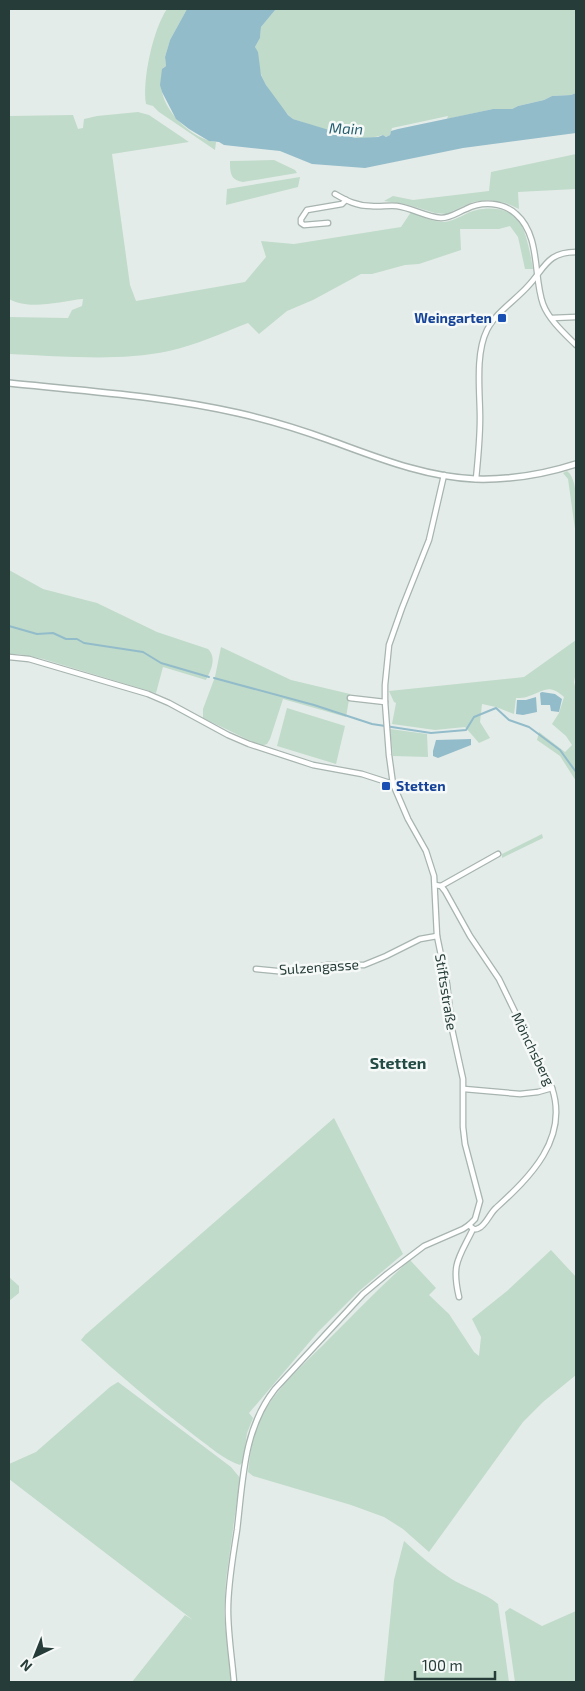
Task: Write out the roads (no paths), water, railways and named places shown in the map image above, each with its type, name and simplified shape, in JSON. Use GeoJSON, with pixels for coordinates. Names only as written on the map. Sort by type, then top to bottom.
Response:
{"type":"FeatureCollection","features":[{"type":"Feature","properties":{"kind":"street"},"geometry":{"type":"LineString","coordinates":[[335,194],[361,206],[398,206],[441,218],[452,216],[478,205],[496,204],[505,206],[517,214],[526,228],[531,242],[543,303],[552,318],[576,345]]}},
{"type":"Feature","properties":{"kind":"street"},"geometry":{"type":"LineString","coordinates":[[328,223],[304,225],[300,219],[308,210],[342,204],[346,200]]}},
{"type":"Feature","properties":{"kind":"street"},"geometry":{"type":"LineString","coordinates":[[476,479],[479,450],[481,350],[487,329],[498,315],[523,292],[551,258],[558,254],[576,252]]}},
{"type":"Feature","properties":{"kind":"street"},"geometry":{"type":"LineString","coordinates":[[552,318],[576,317]]}},
{"type":"Feature","properties":{"kind":"street"},"geometry":{"type":"LineString","coordinates":[[9,383],[147,397],[235,413],[267,420],[399,465],[444,476],[476,479],[526,475],[576,464]]}},
{"type":"Feature","properties":{"kind":"street","name":"Stiftsstraße"},"geometry":{"type":"LineString","coordinates":[[444,476],[429,540],[392,638],[386,662],[385,702],[393,784],[408,819],[426,851],[438,885],[437,936],[464,1088],[463,1128],[465,1144],[480,1202],[455,1268],[455,1280],[459,1297]]}},
{"type":"Feature","properties":{"kind":"street"},"geometry":{"type":"LineString","coordinates":[[9,657],[29,659],[148,694],[169,703],[228,736],[264,750],[313,765],[362,774],[393,784]]}},
{"type":"Feature","properties":{"kind":"street"},"geometry":{"type":"LineString","coordinates":[[350,698],[385,702]]}},
{"type":"Feature","properties":{"kind":"street"},"geometry":{"type":"LineString","coordinates":[[438,885],[498,854]]}},
{"type":"Feature","properties":{"kind":"street","name":"Mönchsberg"},"geometry":{"type":"LineString","coordinates":[[438,885],[499,979],[556,1100],[555,1126],[541,1160],[528,1178],[494,1210],[480,1227],[476,1230],[471,1227]]}},
{"type":"Feature","properties":{"kind":"street","name":"Sulzengasse"},"geometry":{"type":"LineString","coordinates":[[256,969],[287,972],[328,965],[364,965],[420,939],[437,936]]}},
{"type":"Feature","properties":{"kind":"street"},"geometry":{"type":"LineString","coordinates":[[464,1088],[520,1094],[552,1088]]}},
{"type":"Feature","properties":{"kind":"street"},"geometry":{"type":"LineString","coordinates":[[234,1682],[229,1630],[229,1594],[246,1455],[253,1426],[266,1401],[312,1348],[364,1294],[424,1246],[471,1227]]}},
{"type":"Feature","properties":{"kind":"water"},"geometry":{"type":"Polygon","coordinates":[[[187,9],[276,9],[261,27],[260,38],[255,47],[258,52],[261,75],[266,85],[293,119],[355,138],[383,135],[386,137],[390,135],[391,131],[398,129],[493,109],[512,109],[552,96],[576,93],[576,133],[463,148],[365,168],[312,164],[280,151],[224,145],[219,142],[209,141],[176,119],[160,85],[162,69],[166,66],[165,57],[170,40],[187,9]]]}},
{"type":"Feature","properties":{"kind":"water"},"geometry":{"type":"Polygon","coordinates":[[[540,693],[555,694],[562,699],[559,712],[551,711],[550,705],[541,705],[540,693]]]}},
{"type":"Feature","properties":{"kind":"water"},"geometry":{"type":"Polygon","coordinates":[[[536,697],[537,712],[523,715],[516,714],[517,700],[536,697]]]}},
{"type":"Feature","properties":{"kind":"water"},"geometry":{"type":"Polygon","coordinates":[[[471,739],[471,745],[438,758],[433,756],[436,740],[471,739]]]}},
{"type":"Feature","properties":{"kind":"waterway"},"geometry":{"type":"LineString","coordinates":[[9,626],[37,634],[53,633],[66,639],[77,639],[84,643],[143,652],[161,663],[209,677]]}},
{"type":"Feature","properties":{"kind":"waterway"},"geometry":{"type":"LineString","coordinates":[[214,678],[314,705],[372,724],[431,733],[466,730],[474,717],[496,708],[509,720],[529,727],[560,750],[576,772]]}},
{"type":"Feature","properties":{"kind":"place","name":"Weingarten"},"geometry":{"type":"Point","coordinates":[502,318]}},
{"type":"Feature","properties":{"kind":"place","name":"Stetten"},"geometry":{"type":"Point","coordinates":[386,786]}},
{"type":"Feature","properties":{"kind":"district","name":"Stetten"},"geometry":{"type":"Point","coordinates":[398,1063]}},
{"type":"Feature","properties":{"kind":"water label","name":"Main"},"geometry":{"type":"Point","coordinates":[346,129]}}]}
